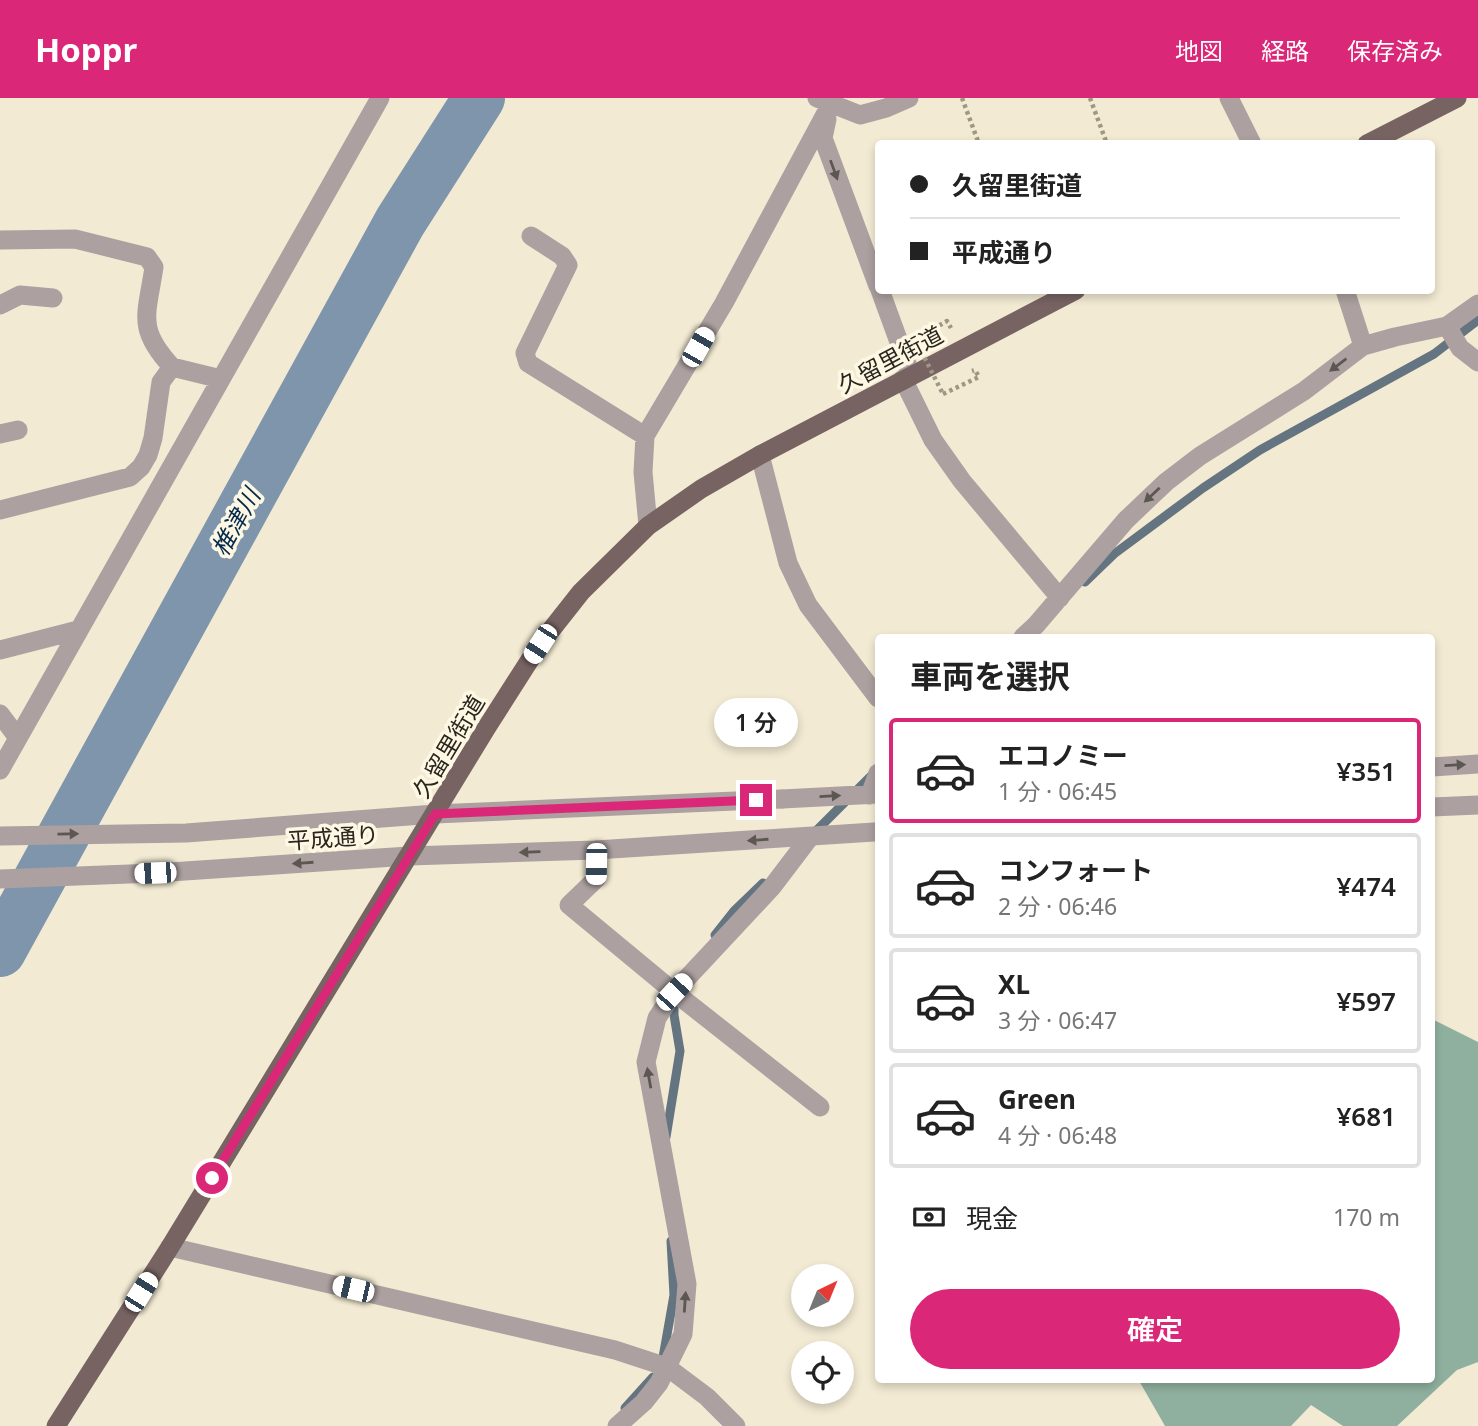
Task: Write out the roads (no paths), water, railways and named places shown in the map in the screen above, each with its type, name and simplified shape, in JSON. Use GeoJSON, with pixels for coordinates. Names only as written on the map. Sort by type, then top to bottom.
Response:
{"type":"FeatureCollection","features":[{"type":"Feature","properties":{"kind":"main road"},"geometry":{"type":"LineString","coordinates":[[1375,140],[1457,98]]}},
{"type":"Feature","properties":{"kind":"main road","name":"久留里街道"},"geometry":{"type":"LineString","coordinates":[[56,1426],[170,1247],[540,644],[581,592],[648,526],[701,489],[760,455],[1068,294]]}},
{"type":"Feature","properties":{"kind":"street"},"geometry":{"type":"LineString","coordinates":[[0,770],[380,98]]}},
{"type":"Feature","properties":{"kind":"street"},"geometry":{"type":"LineString","coordinates":[[828,100],[860,115],[909,98]]}},
{"type":"Feature","properties":{"kind":"street"},"geometry":{"type":"LineString","coordinates":[[1229,98],[1250,140]]}},
{"type":"Feature","properties":{"kind":"street"},"geometry":{"type":"LineString","coordinates":[[828,100],[823,138],[875,277]]}},
{"type":"Feature","properties":{"kind":"street"},"geometry":{"type":"LineString","coordinates":[[648,526],[643,472],[645,436],[724,303],[828,100]]}},
{"type":"Feature","properties":{"kind":"street"},"geometry":{"type":"LineString","coordinates":[[531,236],[562,256],[569,265],[525,353],[528,363],[645,436]]}},
{"type":"Feature","properties":{"kind":"street"},"geometry":{"type":"LineString","coordinates":[[0,240],[75,239],[147,257],[154,267],[145,327],[158,352],[172,367],[221,379]]}},
{"type":"Feature","properties":{"kind":"street"},"geometry":{"type":"LineString","coordinates":[[881,294],[907,377],[933,440],[962,481],[1060,598]]}},
{"type":"Feature","properties":{"kind":"street"},"geometry":{"type":"LineString","coordinates":[[1346,294],[1363,346]]}},
{"type":"Feature","properties":{"kind":"street"},"geometry":{"type":"LineString","coordinates":[[0,305],[20,295],[53,298]]}},
{"type":"Feature","properties":{"kind":"street"},"geometry":{"type":"LineString","coordinates":[[1026,634],[1126,520],[1166,482],[1200,456],[1304,391],[1363,346],[1447,326],[1478,304]]}},
{"type":"Feature","properties":{"kind":"street"},"geometry":{"type":"LineString","coordinates":[[1447,326],[1460,348],[1478,362]]}},
{"type":"Feature","properties":{"kind":"street"},"geometry":{"type":"LineString","coordinates":[[0,510],[130,477],[141,467],[148,455],[161,382],[172,367]]}},
{"type":"Feature","properties":{"kind":"street"},"geometry":{"type":"LineString","coordinates":[[760,455],[788,563],[808,605],[875,694]]}},
{"type":"Feature","properties":{"kind":"street"},"geometry":{"type":"LineString","coordinates":[[0,649],[78,630]]}},
{"type":"Feature","properties":{"kind":"street"},"geometry":{"type":"LineString","coordinates":[[0,714],[18,738]]}},
{"type":"Feature","properties":{"kind":"street"},"geometry":{"type":"LineString","coordinates":[[1435,767],[1478,764]]}},
{"type":"Feature","properties":{"kind":"street","name":"平成通り"},"geometry":{"type":"LineString","coordinates":[[0,836],[186,832],[435,814],[874,794]]}},
{"type":"Feature","properties":{"kind":"street"},"geometry":{"type":"LineString","coordinates":[[1435,807],[1478,805]]}},
{"type":"Feature","properties":{"kind":"street","name":"平成通り"},"geometry":{"type":"LineString","coordinates":[[0,879],[155,873],[409,856],[596,850],[875,832]]}},
{"type":"Feature","properties":{"kind":"street"},"geometry":{"type":"LineString","coordinates":[[617,1426],[644,1402],[659,1383],[683,1334],[687,1284],[646,1062],[657,1018],[674,992],[772,887],[810,837]]}},
{"type":"Feature","properties":{"kind":"street"},"geometry":{"type":"LineString","coordinates":[[596,850],[596,879],[569,905],[820,1107]]}},
{"type":"Feature","properties":{"kind":"street"},"geometry":{"type":"LineString","coordinates":[[170,1247],[615,1350],[667,1367],[707,1396],[736,1426]]}},
{"type":"Feature","properties":{"kind":"waterway","name":"椎津川"},"geometry":{"type":"LineString","coordinates":[[0,951],[400,222],[479,98]]}},
{"type":"Feature","properties":{"kind":"waterway"},"geometry":{"type":"LineString","coordinates":[[1085,582],[1114,554],[1203,488],[1260,450],[1434,354],[1478,320]]}},
{"type":"Feature","properties":{"kind":"waterway"},"geometry":{"type":"LineString","coordinates":[[813,834],[872,775]]}},
{"type":"Feature","properties":{"kind":"waterway"},"geometry":{"type":"LineString","coordinates":[[715,935],[734,911],[763,883]]}},
{"type":"Feature","properties":{"kind":"waterway"},"geometry":{"type":"LineString","coordinates":[[666,1137],[680,1051],[674,998]]}},
{"type":"Feature","properties":{"kind":"waterway"},"geometry":{"type":"LineString","coordinates":[[662,1363],[674,1295],[671,1241]]}},
{"type":"Feature","properties":{"kind":"waterway"},"geometry":{"type":"LineString","coordinates":[[625,1408],[653,1377]]}}]}
